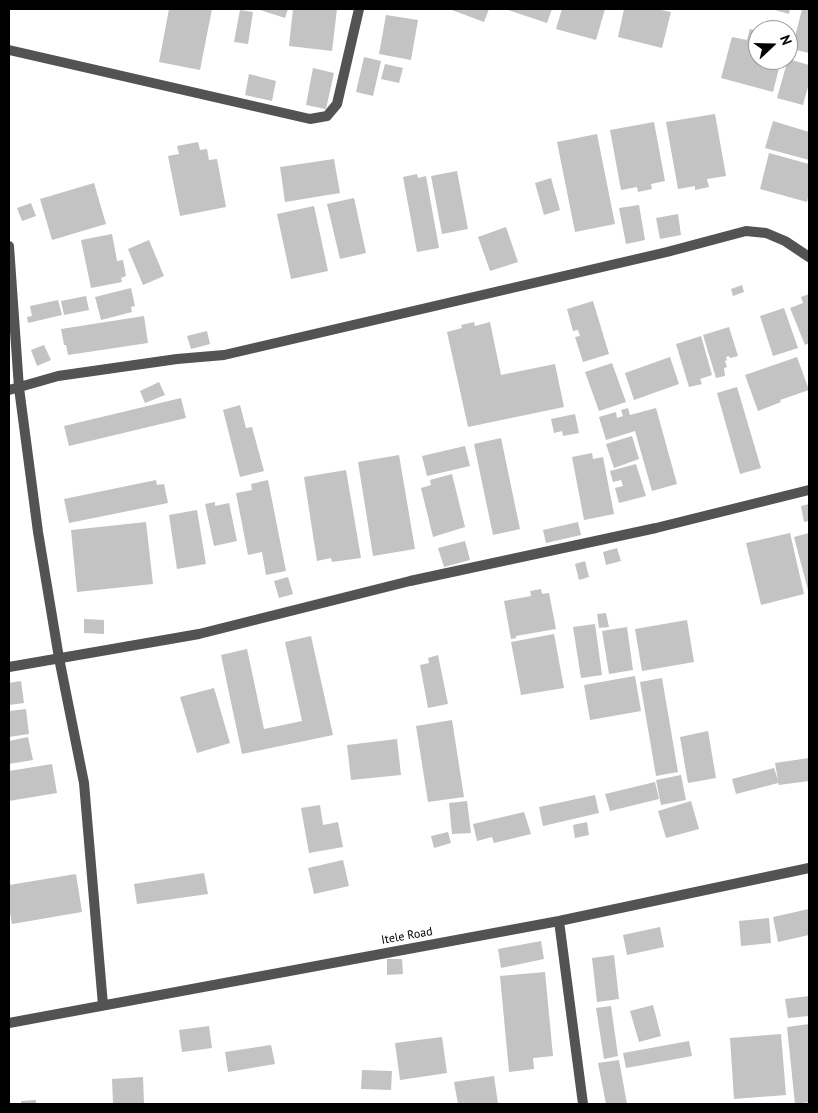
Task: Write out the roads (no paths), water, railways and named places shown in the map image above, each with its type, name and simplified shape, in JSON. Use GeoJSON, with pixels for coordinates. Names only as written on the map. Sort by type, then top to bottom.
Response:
{"type":"FeatureCollection","features":[{"type":"Feature","properties":{"kind":"street"},"geometry":{"type":"LineString","coordinates":[[9,50],[310,119],[327,116],[337,104],[360,9]]}},
{"type":"Feature","properties":{"kind":"street"},"geometry":{"type":"LineString","coordinates":[[9,390],[58,376],[177,359],[224,356],[667,252],[746,231],[766,233],[785,241],[809,256]]}},
{"type":"Feature","properties":{"kind":"street"},"geometry":{"type":"LineString","coordinates":[[9,246],[20,388],[38,532],[59,658],[84,783],[103,1005]]}},
{"type":"Feature","properties":{"kind":"street"},"geometry":{"type":"LineString","coordinates":[[9,667],[200,634],[410,581],[656,528],[809,490]]}},
{"type":"Feature","properties":{"kind":"street","name":"Itele Road"},"geometry":{"type":"LineString","coordinates":[[9,1023],[559,921],[809,868]]}},
{"type":"Feature","properties":{"kind":"street"},"geometry":{"type":"LineString","coordinates":[[559,921],[583,1104]]}}]}
